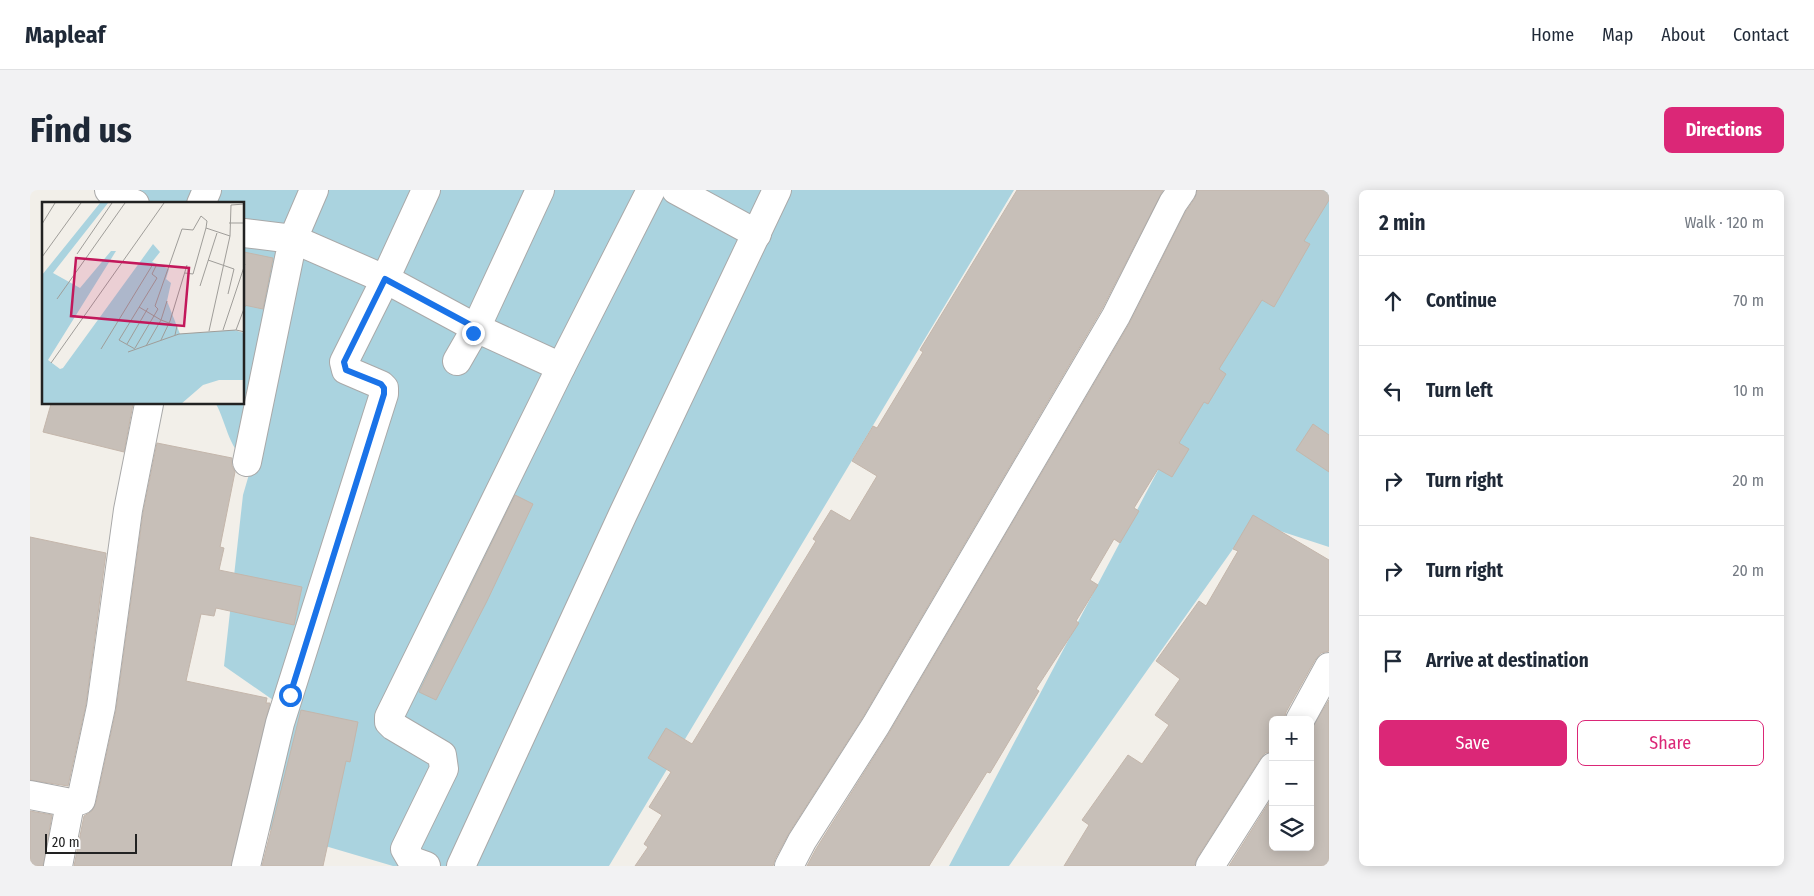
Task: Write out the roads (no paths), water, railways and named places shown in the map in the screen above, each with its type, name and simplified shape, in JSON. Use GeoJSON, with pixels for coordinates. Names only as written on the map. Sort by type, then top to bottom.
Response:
{"type":"FeatureCollection","features":[{"type":"Feature","properties":{"kind":"street"},"geometry":{"type":"LineString","coordinates":[[109,190],[116,196],[130,202]]}},
{"type":"Feature","properties":{"kind":"street"},"geometry":{"type":"LineString","coordinates":[[202,202],[207,190]]}},
{"type":"Feature","properties":{"kind":"street"},"geometry":{"type":"LineString","coordinates":[[247,462],[293,239],[314,190]]}},
{"type":"Feature","properties":{"kind":"street"},"geometry":{"type":"LineString","coordinates":[[246,866],[280,723],[384,394],[384,388],[381,384],[346,370],[344,362],[426,190]]}},
{"type":"Feature","properties":{"kind":"street"},"geometry":{"type":"LineString","coordinates":[[457,361],[476,328],[540,190]]}},
{"type":"Feature","properties":{"kind":"street"},"geometry":{"type":"LineString","coordinates":[[426,866],[412,861],[406,849],[444,768],[444,760],[442,755],[393,726],[389,722],[389,717],[650,190]]}},
{"type":"Feature","properties":{"kind":"street"},"geometry":{"type":"LineString","coordinates":[[676,190],[757,234]]}},
{"type":"Feature","properties":{"kind":"street"},"geometry":{"type":"LineString","coordinates":[[461,866],[622,514],[777,190]]}},
{"type":"Feature","properties":{"kind":"street"},"geometry":{"type":"LineString","coordinates":[[789,866],[881,716],[1116,316],[1173,203],[1182,190]]}},
{"type":"Feature","properties":{"kind":"street"},"geometry":{"type":"LineString","coordinates":[[245,233],[293,239],[385,279],[476,328],[561,367]]}},
{"type":"Feature","properties":{"kind":"street"},"geometry":{"type":"LineString","coordinates":[[30,795],[71,803],[78,803],[81,800],[101,707],[128,510],[149,405]]}},
{"type":"Feature","properties":{"kind":"street"},"geometry":{"type":"LineString","coordinates":[[1302,716],[1329,667]]}},
{"type":"Feature","properties":{"kind":"street"},"geometry":{"type":"LineString","coordinates":[[1210,866],[1269,773]]}},
{"type":"Feature","properties":{"kind":"street"},"geometry":{"type":"LineString","coordinates":[[58,866],[71,803]]}},
{"type":"Feature","properties":{"kind":"water"},"geometry":{"type":"Polygon","coordinates":[[[103,190],[1014,190],[609,866],[393,866],[254,825],[283,707],[224,666],[243,495],[252,464],[238,453],[233,445],[216,405],[245,405],[245,202],[108,202],[103,190]]]}},
{"type":"Feature","properties":{"kind":"water"},"geometry":{"type":"Polygon","coordinates":[[[1306,190],[1329,190],[1329,547],[1252,522],[1009,866],[949,866],[1306,190]]]}}]}
